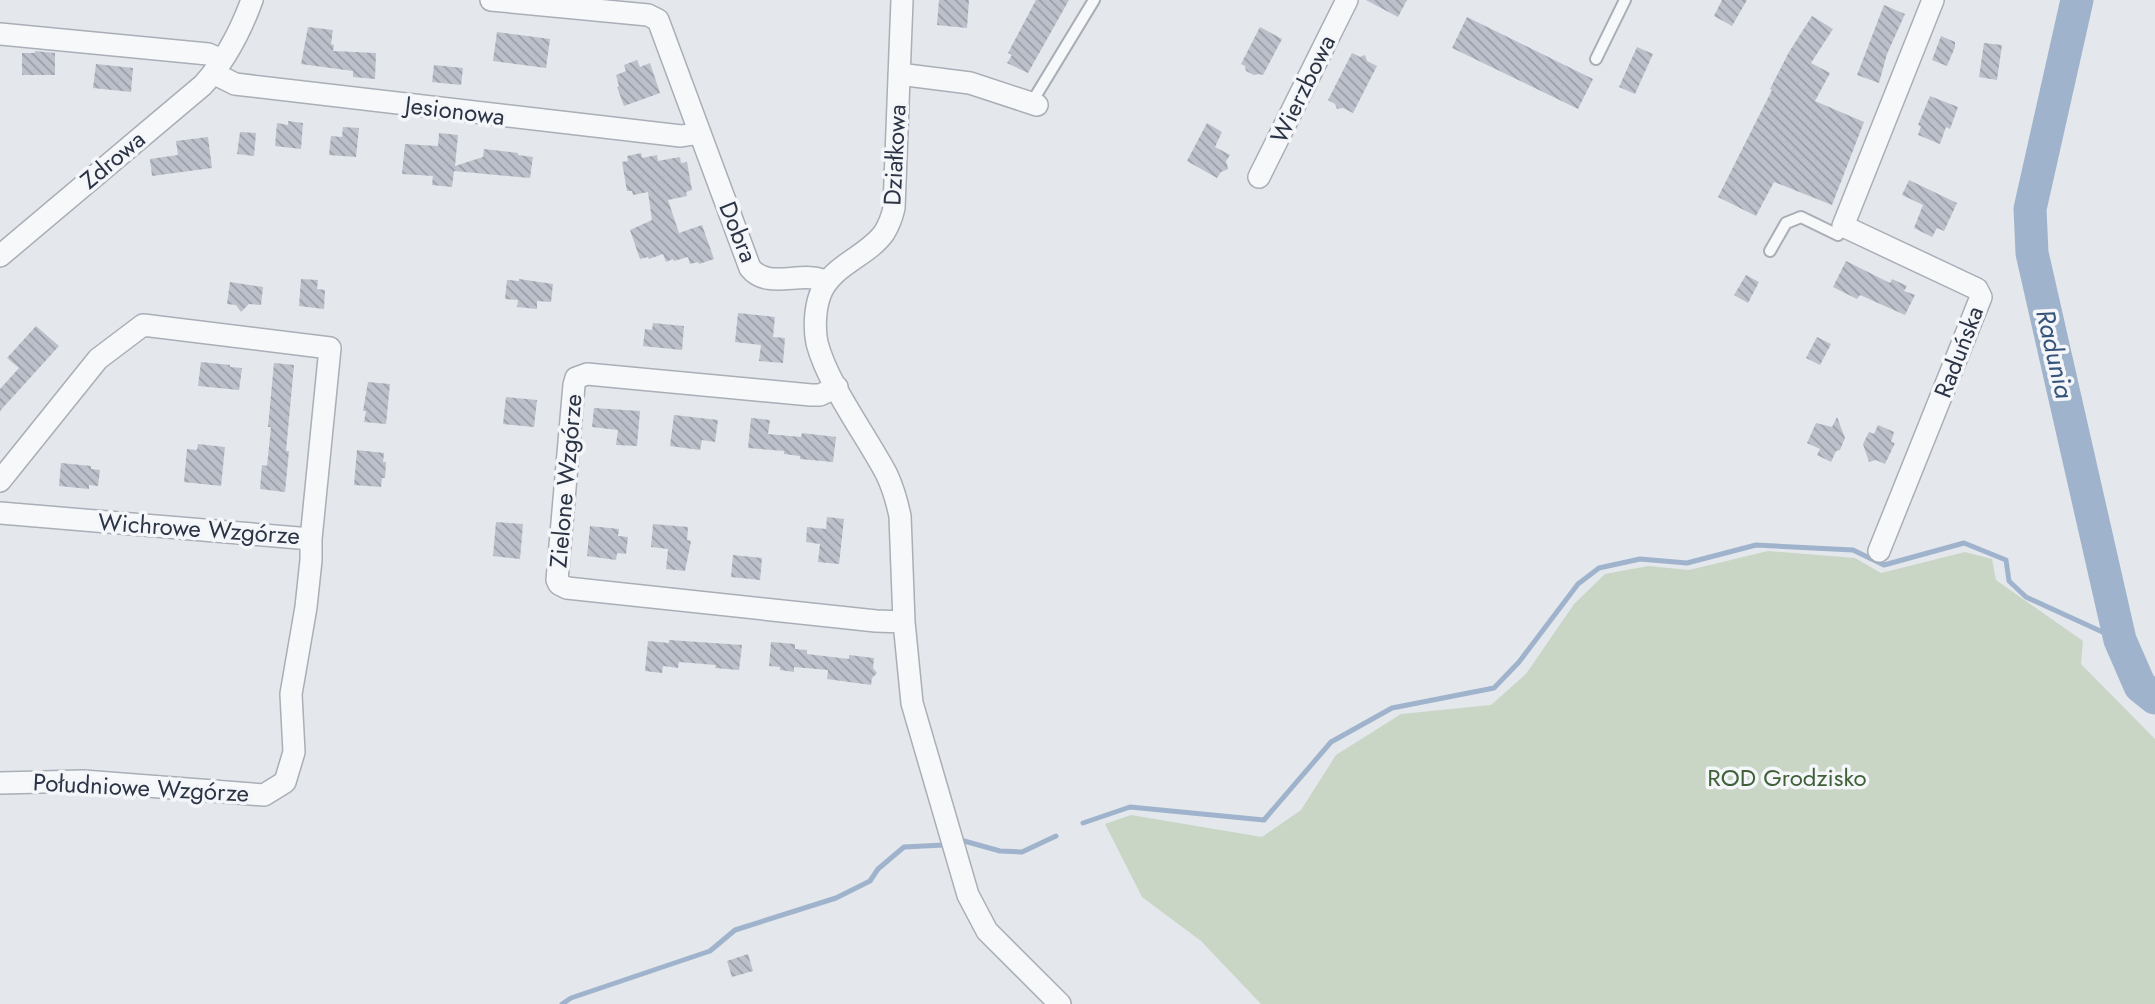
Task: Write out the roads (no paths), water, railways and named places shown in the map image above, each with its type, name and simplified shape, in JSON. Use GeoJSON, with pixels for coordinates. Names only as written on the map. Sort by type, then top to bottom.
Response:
{"type":"FeatureCollection","features":[{"type":"Feature","properties":{"kind":"street","name":"Zdrowa"},"geometry":{"type":"LineString","coordinates":[[0,257],[203,85],[218,67],[244,21],[252,0]]}},
{"type":"Feature","properties":{"kind":"street","name":"Dobra"},"geometry":{"type":"LineString","coordinates":[[491,0],[542,2],[648,15],[658,20],[750,268],[755,274],[770,279],[810,276],[827,282]]}},
{"type":"Feature","properties":{"kind":"street","name":"Działkowa"},"geometry":{"type":"LineString","coordinates":[[827,282],[843,266],[873,244],[884,233],[891,219],[896,192],[902,0]]}},
{"type":"Feature","properties":{"kind":"street","name":"Wierzbowa"},"geometry":{"type":"LineString","coordinates":[[1259,177],[1347,0]]}},
{"type":"Feature","properties":{"kind":"street"},"geometry":{"type":"LineString","coordinates":[[1843,226],[1933,0]]}},
{"type":"Feature","properties":{"kind":"street"},"geometry":{"type":"LineString","coordinates":[[0,34],[208,54],[218,67]]}},
{"type":"Feature","properties":{"kind":"street","name":"Jesionowa"},"geometry":{"type":"LineString","coordinates":[[218,67],[234,84],[681,136],[700,134]]}},
{"type":"Feature","properties":{"kind":"street"},"geometry":{"type":"LineString","coordinates":[[900,74],[970,83],[1034,103]]}},
{"type":"Feature","properties":{"kind":"street","name":"Raduńska"},"geometry":{"type":"LineString","coordinates":[[1843,226],[1977,289],[1981,297],[1879,551]]}},
{"type":"Feature","properties":{"kind":"street"},"geometry":{"type":"LineString","coordinates":[[827,282],[817,309],[816,331],[820,352],[888,477],[896,501],[900,516],[904,622],[912,703],[968,895],[987,930],[1060,1004]]}},
{"type":"Feature","properties":{"kind":"street","name":"Wichrowe Wzgórze"},"geometry":{"type":"LineString","coordinates":[[0,481],[97,359],[143,326],[330,348],[311,539],[0,513]]}},
{"type":"Feature","properties":{"kind":"street","name":"Zielone Wzgórze"},"geometry":{"type":"LineString","coordinates":[[837,387],[821,395],[811,396],[587,374],[576,378],[557,580],[567,588],[904,622]]}},
{"type":"Feature","properties":{"kind":"street","name":"Południowe Wzgórze"},"geometry":{"type":"LineString","coordinates":[[0,783],[83,781],[264,795],[285,782],[295,752],[291,694],[306,607],[311,539]]}},
{"type":"Feature","properties":{"kind":"lane"},"geometry":{"type":"LineString","coordinates":[[1034,103],[1094,0]]}},
{"type":"Feature","properties":{"kind":"lane"},"geometry":{"type":"LineString","coordinates":[[1596,58],[1625,0]]}},
{"type":"Feature","properties":{"kind":"lane","name":"Raduńska"},"geometry":{"type":"LineString","coordinates":[[1770,251],[1786,223],[1801,217],[1838,235],[1843,226]]}},
{"type":"Feature","properties":{"kind":"waterway","name":"Radunia"},"geometry":{"type":"LineString","coordinates":[[2077,0],[2030,209],[2032,253],[2120,640],[2140,686],[2155,698]]}},
{"type":"Feature","properties":{"kind":"waterway"},"geometry":{"type":"LineString","coordinates":[[1083,823],[1130,807],[1264,820],[1331,742],[1392,708],[1494,688],[1519,662],[1578,584],[1599,568],[1640,559],[1687,563],[1756,545],[1853,550],[1884,565],[1964,543],[2006,560],[2009,581],[2026,597],[2120,640]]}},
{"type":"Feature","properties":{"kind":"waterway"},"geometry":{"type":"LineString","coordinates":[[964,841],[1000,851],[1022,852],[1056,836]]}},
{"type":"Feature","properties":{"kind":"waterway"},"geometry":{"type":"LineString","coordinates":[[562,1004],[571,998],[710,951],[735,930],[836,898],[870,881],[878,869],[904,847],[944,845]]}},
{"type":"Feature","properties":{"kind":"park label","name":"ROD Grodzisko"},"geometry":{"type":"Point","coordinates":[1787,778]}}]}
